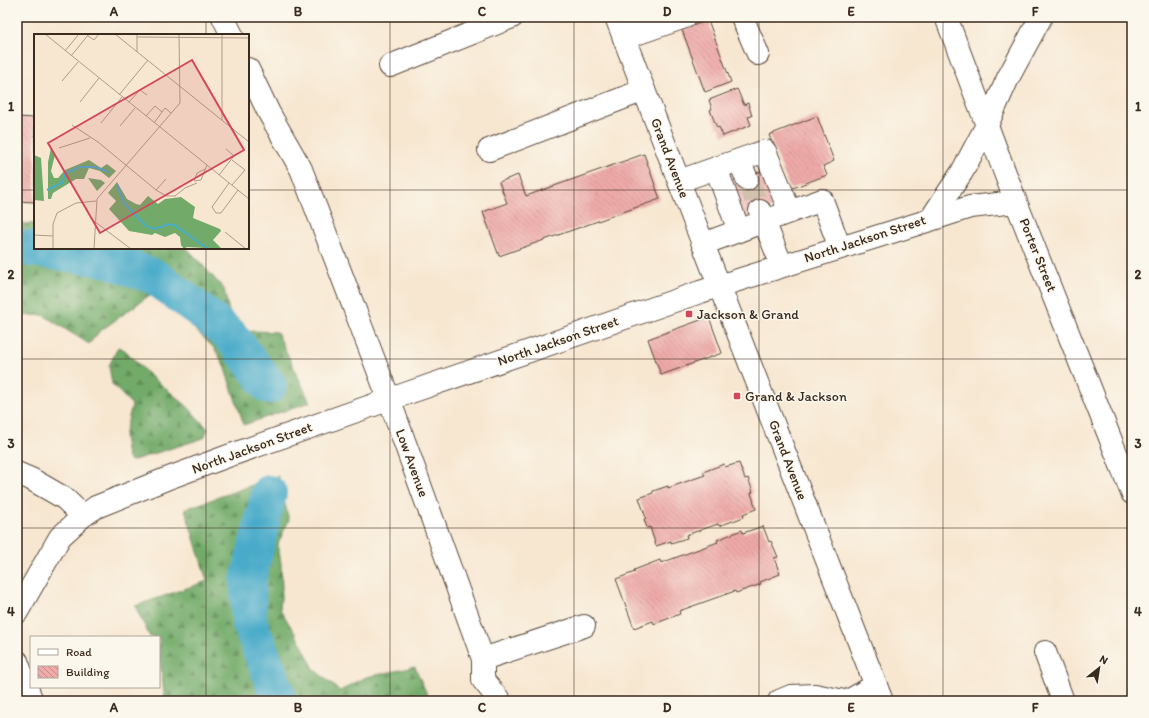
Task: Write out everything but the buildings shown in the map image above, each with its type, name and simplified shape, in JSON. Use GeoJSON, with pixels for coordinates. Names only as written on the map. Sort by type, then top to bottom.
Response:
{"type":"FeatureCollection","features":[{"type":"Feature","properties":{"kind":"street"},"geometry":{"type":"LineString","coordinates":[[223,17],[232,34]]}},
{"type":"Feature","properties":{"kind":"street"},"geometry":{"type":"LineString","coordinates":[[390,66],[512,17]]}},
{"type":"Feature","properties":{"kind":"street","name":"Grand Avenue"},"geometry":{"type":"LineString","coordinates":[[616,17],[719,286],[879,693]]}},
{"type":"Feature","properties":{"kind":"street"},"geometry":{"type":"LineString","coordinates":[[624,38],[685,17]]}},
{"type":"Feature","properties":{"kind":"street"},"geometry":{"type":"LineString","coordinates":[[742,17],[758,54]]}},
{"type":"Feature","properties":{"kind":"street","name":"Porter Street"},"geometry":{"type":"LineString","coordinates":[[946,17],[1016,202],[1127,456],[1132,493]]}},
{"type":"Feature","properties":{"kind":"street","name":"North Jackson Street"},"geometry":{"type":"LineString","coordinates":[[17,612],[60,537],[83,516],[96,507],[166,479],[389,399],[719,286],[930,220],[962,172],[987,126],[1008,78],[1041,17]]}},
{"type":"Feature","properties":{"kind":"street","name":"Low Avenue"},"geometry":{"type":"LineString","coordinates":[[249,71],[270,114],[301,169],[389,399],[483,659],[483,680],[500,701]]}},
{"type":"Feature","properties":{"kind":"street"},"geometry":{"type":"LineString","coordinates":[[489,150],[644,90]]}},
{"type":"Feature","properties":{"kind":"street"},"geometry":{"type":"LineString","coordinates":[[249,109],[270,114]]}},
{"type":"Feature","properties":{"kind":"street"},"geometry":{"type":"LineString","coordinates":[[679,181],[716,168],[743,169],[765,151],[790,212]]}},
{"type":"Feature","properties":{"kind":"street"},"geometry":{"type":"LineString","coordinates":[[716,168],[739,231]]}},
{"type":"Feature","properties":{"kind":"street"},"geometry":{"type":"LineString","coordinates":[[703,244],[739,231],[762,216],[790,212],[822,200],[840,248]]}},
{"type":"Feature","properties":{"kind":"street"},"geometry":{"type":"LineString","coordinates":[[930,220],[970,207],[1016,202]]}},
{"type":"Feature","properties":{"kind":"street"},"geometry":{"type":"LineString","coordinates":[[762,216],[782,266]]}},
{"type":"Feature","properties":{"kind":"street"},"geometry":{"type":"LineString","coordinates":[[17,473],[31,479],[64,498],[83,516]]}},
{"type":"Feature","properties":{"kind":"street"},"geometry":{"type":"LineString","coordinates":[[483,659],[584,626]]}},
{"type":"Feature","properties":{"kind":"street"},"geometry":{"type":"LineString","coordinates":[[1045,652],[1063,701]]}},
{"type":"Feature","properties":{"kind":"street"},"geometry":{"type":"LineString","coordinates":[[17,661],[32,701]]}},
{"type":"Feature","properties":{"kind":"street"},"geometry":{"type":"LineString","coordinates":[[848,701],[879,693]]}},
{"type":"Feature","properties":{"kind":"street"},"geometry":{"type":"LineString","coordinates":[[779,701],[791,696],[815,695],[844,701]]}},
{"type":"Feature","properties":{"kind":"green space"},"geometry":{"type":"Polygon","coordinates":[[[17,223],[34,224],[34,249],[188,249],[224,289],[234,333],[255,331],[277,332],[310,402],[244,425],[223,363],[214,348],[184,319],[158,289],[99,332],[89,344],[43,315],[17,316],[17,223]]]}},
{"type":"Feature","properties":{"kind":"green space"},"geometry":{"type":"Polygon","coordinates":[[[118,347],[125,350],[148,374],[186,405],[208,429],[204,438],[131,461],[127,457],[124,436],[132,405],[112,384],[109,366],[118,347]]]}},
{"type":"Feature","properties":{"kind":"green space"},"geometry":{"type":"Polygon","coordinates":[[[278,476],[289,520],[278,544],[281,563],[282,588],[280,609],[301,643],[314,669],[340,691],[366,677],[415,667],[430,701],[165,701],[160,663],[160,636],[150,636],[135,606],[207,581],[185,509],[278,476]]]}},
{"type":"Feature","properties":{"kind":"waterway"},"geometry":{"type":"LineString","coordinates":[[17,247],[109,260],[155,277],[230,335],[269,386]]}},
{"type":"Feature","properties":{"kind":"waterway"},"geometry":{"type":"LineString","coordinates":[[269,493],[248,581],[249,621],[279,701]]}},
{"type":"Feature","properties":{"kind":"tunnel"},"geometry":{"type":"LineString","coordinates":[[747,179],[760,211]]}},
{"type":"Feature","properties":{"kind":"place","name":"Jackson & Grand"},"geometry":{"type":"Point","coordinates":[689,314]}},
{"type":"Feature","properties":{"kind":"place","name":"Grand & Jackson"},"geometry":{"type":"Point","coordinates":[737,396]}}]}
